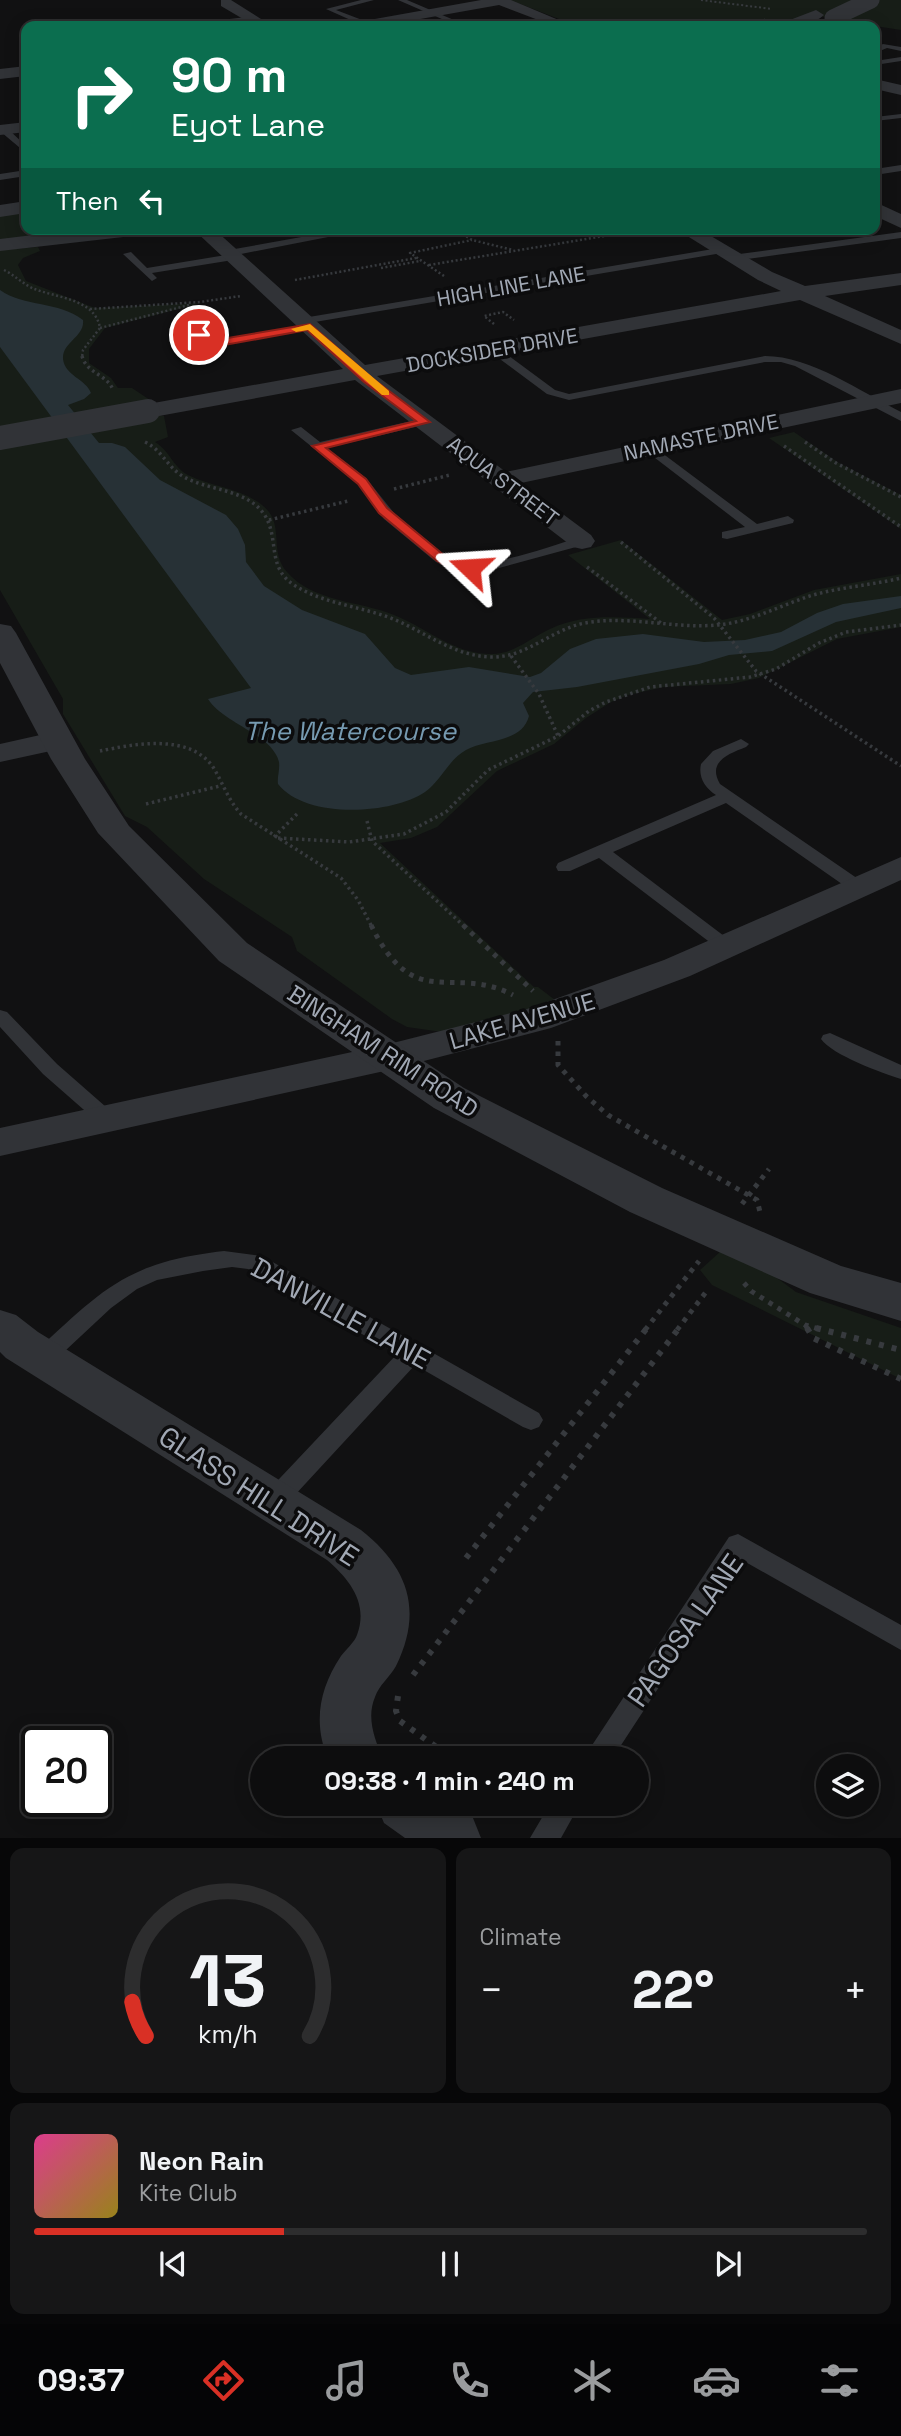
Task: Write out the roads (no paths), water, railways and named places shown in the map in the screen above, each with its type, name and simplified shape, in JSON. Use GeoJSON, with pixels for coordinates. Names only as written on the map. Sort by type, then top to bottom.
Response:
{"type":"FeatureCollection","features":[{"type":"Feature","properties":{"kind":"street"},"geometry":{"type":"LineString","coordinates":[[383,21],[498,0],[553,21]]}},
{"type":"Feature","properties":{"kind":"street"},"geometry":{"type":"LineString","coordinates":[[816,21],[850,0]]}},
{"type":"Feature","properties":{"kind":"street"},"geometry":{"type":"LineString","coordinates":[[816,21],[833,18],[871,0]]}},
{"type":"Feature","properties":{"kind":"street"},"geometry":{"type":"LineString","coordinates":[[226,3],[256,21]]}},
{"type":"Feature","properties":{"kind":"street"},"geometry":{"type":"LineString","coordinates":[[0,74],[21,72]]}},
{"type":"Feature","properties":{"kind":"street"},"geometry":{"type":"LineString","coordinates":[[880,85],[901,90]]}},
{"type":"Feature","properties":{"kind":"street"},"geometry":{"type":"LineString","coordinates":[[2,130],[21,128]]}},
{"type":"Feature","properties":{"kind":"street"},"geometry":{"type":"LineString","coordinates":[[0,212],[21,208]]}},
{"type":"Feature","properties":{"kind":"street"},"geometry":{"type":"LineString","coordinates":[[880,211],[901,222]]}},
{"type":"Feature","properties":{"kind":"street"},"geometry":{"type":"LineString","coordinates":[[0,245],[88,235]]}},
{"type":"Feature","properties":{"kind":"street","name":"AQUA STREET"},"geometry":{"type":"LineString","coordinates":[[209,235],[360,373],[501,480],[583,553]]}},
{"type":"Feature","properties":{"kind":"street"},"geometry":{"type":"LineString","coordinates":[[694,235],[726,255],[802,293],[899,335]]}},
{"type":"Feature","properties":{"kind":"street","name":"DOCKSIDER DRIVE"},"geometry":{"type":"LineString","coordinates":[[0,438],[802,293],[901,279]]}},
{"type":"Feature","properties":{"kind":"street","name":"NAMASTE DRIVE"},"geometry":{"type":"LineString","coordinates":[[501,480],[901,396]]}},
{"type":"Feature","properties":{"kind":"street","name":"BINGHAM RIM ROAD"},"geometry":{"type":"LineString","coordinates":[[0,633],[58,740],[116,833],[233,953],[449,1098],[646,1200],[827,1280],[901,1302]]}},
{"type":"Feature","properties":{"kind":"street"},"geometry":{"type":"LineString","coordinates":[[0,753],[58,740]]}},
{"type":"Feature","properties":{"kind":"street","name":"LAKE AVENUE"},"geometry":{"type":"LineString","coordinates":[[0,1142],[389,1057],[539,1008],[621,991],[901,867]]}},
{"type":"Feature","properties":{"kind":"street","name":"GLASS HILL DRIVE"},"geometry":{"type":"LineString","coordinates":[[0,1327],[43,1358],[354,1552],[371,1570],[384,1595],[386,1627],[377,1651],[351,1688],[346,1702],[350,1744]]}},
{"type":"Feature","properties":{"kind":"street"},"geometry":{"type":"LineString","coordinates":[[421,1816],[453,1838]]}},
{"type":"Feature","properties":{"kind":"lane"},"geometry":{"type":"LineString","coordinates":[[353,21],[329,10],[371,0]]}},
{"type":"Feature","properties":{"kind":"lane"},"geometry":{"type":"LineString","coordinates":[[401,0],[452,21]]}},
{"type":"Feature","properties":{"kind":"lane"},"geometry":{"type":"LineString","coordinates":[[227,21],[251,18]]}},
{"type":"Feature","properties":{"kind":"lane"},"geometry":{"type":"LineString","coordinates":[[880,49],[886,46],[901,49]]}},
{"type":"Feature","properties":{"kind":"lane"},"geometry":{"type":"LineString","coordinates":[[880,62],[901,59]]}},
{"type":"Feature","properties":{"kind":"lane"},"geometry":{"type":"LineString","coordinates":[[880,118],[901,116]]}},
{"type":"Feature","properties":{"kind":"lane"},"geometry":{"type":"LineString","coordinates":[[2,130],[21,146]]}},
{"type":"Feature","properties":{"kind":"lane"},"geometry":{"type":"LineString","coordinates":[[880,171],[901,168]]}},
{"type":"Feature","properties":{"kind":"lane"},"geometry":{"type":"LineString","coordinates":[[0,177],[21,174]]}},
{"type":"Feature","properties":{"kind":"lane"},"geometry":{"type":"LineString","coordinates":[[128,254],[148,274],[333,235]]}},
{"type":"Feature","properties":{"kind":"lane","name":"HIGH LINE LANE"},"geometry":{"type":"LineString","coordinates":[[208,345],[467,293],[726,255],[901,235]]}},
{"type":"Feature","properties":{"kind":"lane"},"geometry":{"type":"LineString","coordinates":[[199,335],[217,354]]}},
{"type":"Feature","properties":{"kind":"lane"},"geometry":{"type":"LineString","coordinates":[[493,349],[551,393],[562,396],[575,396],[773,359],[799,364],[901,418]]}},
{"type":"Feature","properties":{"kind":"lane"},"geometry":{"type":"LineString","coordinates":[[318,446],[424,422]]}},
{"type":"Feature","properties":{"kind":"lane"},"geometry":{"type":"LineString","coordinates":[[297,430],[362,481],[383,510],[441,559],[453,565],[488,567],[583,553]]}},
{"type":"Feature","properties":{"kind":"lane"},"geometry":{"type":"LineString","coordinates":[[650,448],[755,528]]}},
{"type":"Feature","properties":{"kind":"lane"},"geometry":{"type":"LineString","coordinates":[[727,535],[788,520]]}},
{"type":"Feature","properties":{"kind":"lane"},"geometry":{"type":"LineString","coordinates":[[741,744],[719,753],[708,766],[709,780],[858,887]]}},
{"type":"Feature","properties":{"kind":"lane"},"geometry":{"type":"LineString","coordinates":[[564,867],[728,796]]}},
{"type":"Feature","properties":{"kind":"lane"},"geometry":{"type":"LineString","coordinates":[[601,851],[726,946]]}},
{"type":"Feature","properties":{"kind":"lane"},"geometry":{"type":"LineString","coordinates":[[0,1016],[50,1069],[107,1119]]}},
{"type":"Feature","properties":{"kind":"lane"},"geometry":{"type":"LineString","coordinates":[[830,1039],[901,1072]]}},
{"type":"Feature","properties":{"kind":"lane","name":"DANVILLE LANE"},"geometry":{"type":"LineString","coordinates":[[43,1358],[115,1293],[134,1281],[159,1272],[232,1258],[254,1262],[531,1420]]}},
{"type":"Feature","properties":{"kind":"lane"},"geometry":{"type":"LineString","coordinates":[[273,1502],[413,1352]]}},
{"type":"Feature","properties":{"kind":"lane","name":"PAGOSA LANE"},"geometry":{"type":"LineString","coordinates":[[605,1746],[738,1545],[901,1638]]}},
{"type":"Feature","properties":{"kind":"lane"},"geometry":{"type":"LineString","coordinates":[[544,1838],[558,1816]]}},
{"type":"Feature","properties":{"kind":"water","name":"The Watercourse"},"geometry":{"type":"Polygon","coordinates":[[[0,290],[20,299],[63,310],[83,320],[81,331],[66,348],[63,359],[71,374],[85,384],[91,393],[68,405],[99,443],[125,447],[160,480],[226,515],[238,529],[245,545],[246,562],[264,586],[302,610],[365,634],[395,668],[411,675],[469,667],[530,677],[541,673],[570,649],[596,639],[643,634],[704,642],[745,640],[781,632],[817,613],[843,604],[901,596],[901,608],[836,622],[772,651],[729,655],[699,664],[577,687],[533,692],[523,703],[529,716],[519,731],[466,750],[454,759],[431,787],[410,800],[371,809],[349,810],[308,803],[291,795],[278,784],[279,762],[275,752],[258,736],[215,708],[208,699],[251,688],[0,347],[0,290]]]}}]}
